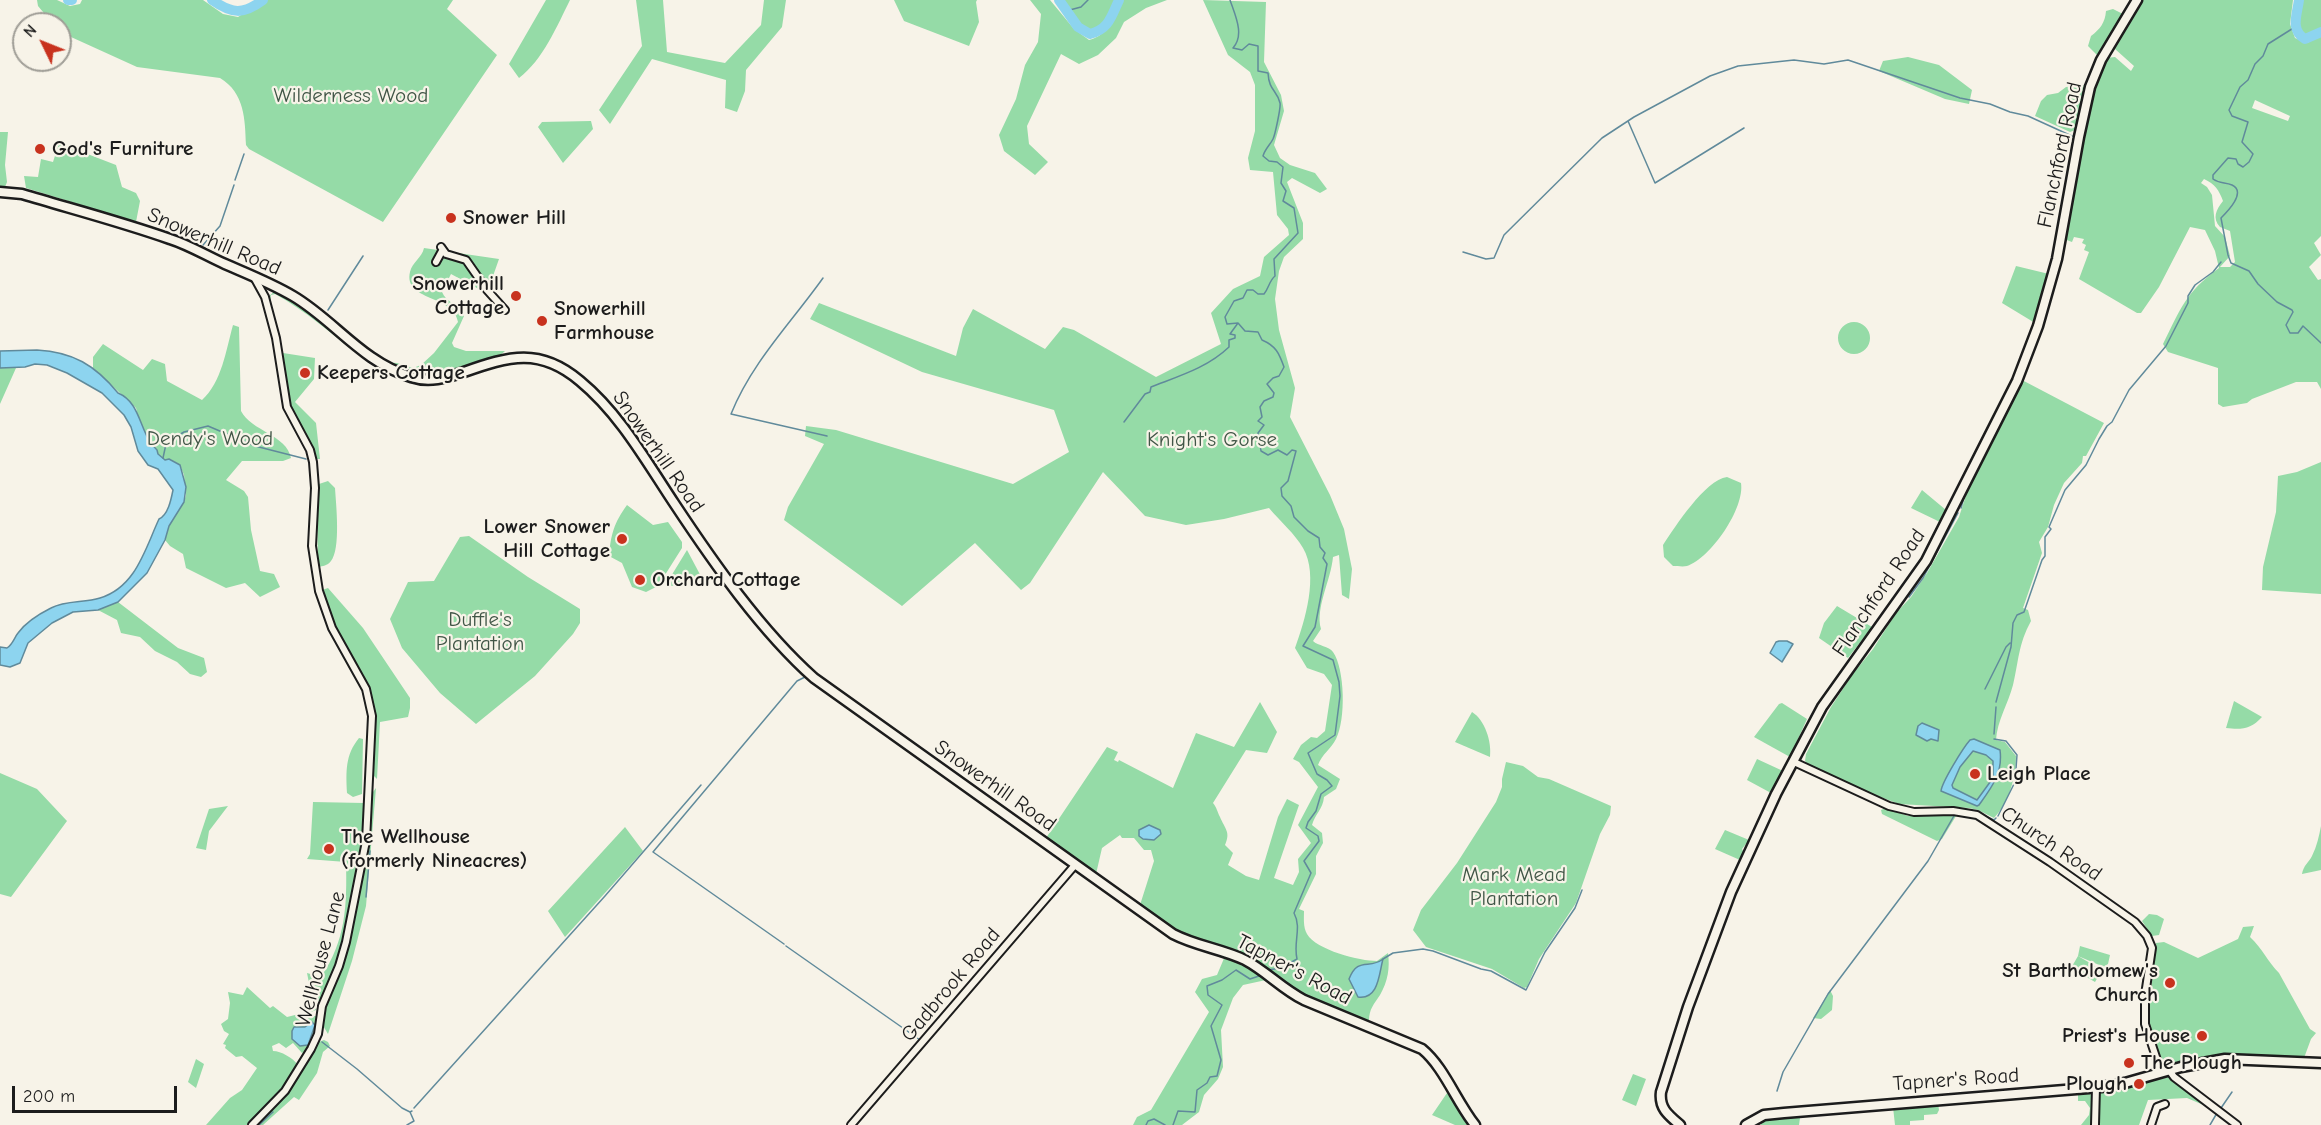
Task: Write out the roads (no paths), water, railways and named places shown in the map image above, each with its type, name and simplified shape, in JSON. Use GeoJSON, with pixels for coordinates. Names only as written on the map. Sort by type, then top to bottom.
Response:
{"type":"FeatureCollection","features":[{"type":"Feature","properties":{"kind":"street","name":"Flanchford Road"},"geometry":{"type":"LineString","coordinates":[[1680,1125],[1664,1111],[1660,1100],[1674,1048],[1731,892],[1776,794],[1822,707],[1926,561],[2017,381],[2038,326],[2057,259],[2090,87],[2101,60],[2137,0]]}},
{"type":"Feature","properties":{"kind":"street","name":"Snowerhill Road"},"geometry":{"type":"LineString","coordinates":[[0,192],[22,194],[172,239],[275,286],[312,309],[373,359],[410,377],[421,380],[440,379],[498,360],[520,357],[548,361],[559,366],[579,380],[601,401],[629,435],[695,535],[742,598],[797,663],[814,678],[923,757],[1075,864]]}},
{"type":"Feature","properties":{"kind":"street"},"geometry":{"type":"LineString","coordinates":[[436,262],[442,249],[466,260],[487,290],[505,310]]}},
{"type":"Feature","properties":{"kind":"street","name":"Wellhouse Lane"},"geometry":{"type":"LineString","coordinates":[[252,1125],[285,1091],[311,1049],[318,1034],[322,1006],[339,966],[366,841],[372,716],[366,689],[332,628],[319,591],[312,546],[314,462],[310,450],[286,407],[276,338],[265,297],[254,276]]}},
{"type":"Feature","properties":{"kind":"street"},"geometry":{"type":"LineString","coordinates":[[265,297],[275,286]]}},
{"type":"Feature","properties":{"kind":"street","name":"Church Road"},"geometry":{"type":"LineString","coordinates":[[1794,762],[1889,806],[1914,812],[1953,811],[1977,815],[2130,918],[2148,936],[2152,948],[2145,995],[2145,1024],[2165,1071]]}},
{"type":"Feature","properties":{"kind":"street","name":"Gadbrook Road"},"geometry":{"type":"LineString","coordinates":[[851,1125],[1075,864]]}},
{"type":"Feature","properties":{"kind":"street","name":"Tapner's Road"},"geometry":{"type":"LineString","coordinates":[[1075,864],[1184,940],[1242,958],[1261,969],[1286,990],[1304,1000],[1422,1049],[1436,1063],[1458,1102],[1475,1125]]}},
{"type":"Feature","properties":{"kind":"street","name":"Tapner's Road"},"geometry":{"type":"LineString","coordinates":[[1746,1125],[1764,1115],[2096,1087],[2125,1083],[2165,1071],[2225,1059],[2321,1063]]}},
{"type":"Feature","properties":{"kind":"street"},"geometry":{"type":"LineString","coordinates":[[2165,1071],[2237,1125]]}},
{"type":"Feature","properties":{"kind":"street"},"geometry":{"type":"LineString","coordinates":[[2095,1125],[2096,1087]]}},
{"type":"Feature","properties":{"kind":"street"},"geometry":{"type":"LineString","coordinates":[[2151,1125],[2154,1105],[2166,1104]]}},
{"type":"Feature","properties":{"kind":"water"},"geometry":{"type":"Polygon","coordinates":[[[37,350],[72,357],[101,375],[132,404],[158,454],[165,460],[169,459],[180,465],[186,487],[184,502],[169,526],[165,540],[147,573],[118,602],[98,610],[73,612],[52,623],[28,643],[20,663],[10,667],[0,665],[0,647],[7,648],[21,629],[33,619],[57,605],[88,601],[112,593],[131,576],[144,554],[159,519],[167,511],[173,490],[158,469],[148,465],[138,451],[131,427],[124,415],[102,393],[67,373],[47,365],[0,368],[0,351],[37,350]]]}},
{"type":"Feature","properties":{"kind":"water"},"geometry":{"type":"Polygon","coordinates":[[[1779,641],[1793,644],[1782,662],[1770,653],[1779,641]]]}},
{"type":"Feature","properties":{"kind":"water"},"geometry":{"type":"Polygon","coordinates":[[[1922,723],[1939,730],[1938,741],[1931,739],[1927,741],[1916,735],[1918,726],[1922,723]]]}},
{"type":"Feature","properties":{"kind":"water"},"geometry":{"type":"Polygon","coordinates":[[[1974,739],[2000,750],[2000,766],[1996,779],[1977,806],[1941,791],[1953,765],[1970,740],[1974,739]],[[1973,751],[1960,767],[1952,785],[1953,788],[1977,800],[1993,778],[1993,761],[1986,755],[1973,751]]]}},
{"type":"Feature","properties":{"kind":"water"},"geometry":{"type":"Polygon","coordinates":[[[1149,825],[1160,830],[1161,834],[1154,840],[1143,839],[1139,836],[1139,830],[1149,825]]]}},
{"type":"Feature","properties":{"kind":"water"},"geometry":{"type":"Polygon","coordinates":[[[1383,959],[1374,990],[1365,997],[1358,997],[1349,979],[1352,972],[1360,965],[1373,964],[1383,959]]]}},
{"type":"Feature","properties":{"kind":"water"},"geometry":{"type":"Polygon","coordinates":[[[312,1022],[315,1025],[308,1045],[300,1046],[292,1039],[294,1027],[305,1027],[312,1022]]]}},
{"type":"Feature","properties":{"kind":"waterway"},"geometry":{"type":"LineString","coordinates":[[212,0],[226,8],[238,11],[263,0]]}},
{"type":"Feature","properties":{"kind":"waterway"},"geometry":{"type":"LineString","coordinates":[[1059,0],[1078,27],[1090,34],[1105,26],[1119,0]]}},
{"type":"Feature","properties":{"kind":"waterway"},"geometry":{"type":"LineString","coordinates":[[1066,11],[1081,7],[1088,0]]}},
{"type":"Feature","properties":{"kind":"waterway"},"geometry":{"type":"LineString","coordinates":[[1230,0],[1239,31],[1237,43],[1233,48],[1242,50],[1249,44],[1258,46],[1258,71],[1268,73],[1271,87],[1280,103],[1274,136],[1263,156],[1283,167],[1281,183],[1286,191],[1283,201],[1294,208],[1298,233],[1274,259],[1275,276],[1264,294],[1247,290],[1243,298],[1234,301],[1225,317],[1227,324],[1238,323],[1245,331],[1258,332],[1262,340],[1276,350],[1284,367],[1279,376],[1267,384],[1274,393],[1273,397],[1264,401],[1260,407],[1262,417],[1258,421],[1264,425],[1258,433],[1261,451],[1268,455],[1278,450],[1287,455],[1292,450],[1296,451],[1288,481],[1281,488],[1282,496],[1291,506],[1294,517],[1319,538],[1320,547],[1325,553],[1323,558],[1327,564],[1315,627],[1303,646],[1333,660],[1340,696],[1335,735],[1308,753],[1317,774],[1332,786],[1321,794],[1316,811],[1306,828],[1318,836],[1319,841],[1304,861],[1311,873],[1294,913],[1297,924],[1297,959],[1281,968],[1268,970]]}},
{"type":"Feature","properties":{"kind":"waterway"},"geometry":{"type":"LineString","coordinates":[[2299,0],[2297,31],[2305,39],[2321,32]]}},
{"type":"Feature","properties":{"kind":"waterway"},"geometry":{"type":"LineString","coordinates":[[2295,27],[2268,44],[2248,80],[2240,87],[2229,110],[2232,116],[2248,122],[2242,142],[2253,154],[2249,162],[2243,167],[2236,159],[2228,158],[2213,175],[2213,179],[2232,185],[2237,192],[2234,202],[2221,218],[2231,263],[2249,271],[2258,284],[2277,302],[2292,310],[2286,325],[2290,333],[2298,333],[2303,326],[2321,343]]}},
{"type":"Feature","properties":{"kind":"waterway"},"geometry":{"type":"LineString","coordinates":[[1463,252],[1486,259],[1494,258],[1504,235],[1602,138],[1634,117],[1710,76],[1738,66],[1794,60],[1824,64],[1848,60],[1960,98],[1990,104],[2028,116],[2074,137]]}},
{"type":"Feature","properties":{"kind":"waterway"},"geometry":{"type":"LineString","coordinates":[[1628,121],[1655,183],[1744,128]]}},
{"type":"Feature","properties":{"kind":"waterway"},"geometry":{"type":"LineString","coordinates":[[2079,167],[2081,148]]}},
{"type":"Feature","properties":{"kind":"waterway"},"geometry":{"type":"LineString","coordinates":[[235,180],[244,154]]}},
{"type":"Feature","properties":{"kind":"waterway"},"geometry":{"type":"LineString","coordinates":[[203,245],[220,226],[234,185]]}},
{"type":"Feature","properties":{"kind":"waterway"},"geometry":{"type":"LineString","coordinates":[[328,310],[363,256]]}},
{"type":"Feature","properties":{"kind":"waterway"},"geometry":{"type":"LineString","coordinates":[[1996,702],[2011,647],[2013,623],[2017,615],[2024,612],[2045,556],[2045,537],[2051,529],[2049,527],[2065,490],[2086,465],[2129,390],[2166,346],[2195,285],[2213,272],[2221,262]]}},
{"type":"Feature","properties":{"kind":"waterway"},"geometry":{"type":"LineString","coordinates":[[823,278],[761,360],[731,414],[827,436]]}},
{"type":"Feature","properties":{"kind":"waterway"},"geometry":{"type":"LineString","coordinates":[[1124,422],[1145,394],[1150,392],[1151,387],[1202,366],[1229,347],[1229,340],[1235,338],[1235,335],[1230,334],[1238,323]]}},
{"type":"Feature","properties":{"kind":"waterway"},"geometry":{"type":"LineString","coordinates":[[163,458],[166,444],[174,438],[184,432],[208,426],[255,446],[306,459]]}},
{"type":"Feature","properties":{"kind":"waterway"},"geometry":{"type":"LineString","coordinates":[[1961,508],[1966,490]]}},
{"type":"Feature","properties":{"kind":"waterway"},"geometry":{"type":"LineString","coordinates":[[1909,597],[1923,578],[1958,513]]}},
{"type":"Feature","properties":{"kind":"waterway"},"geometry":{"type":"LineString","coordinates":[[1985,689],[2010,643]]}},
{"type":"Feature","properties":{"kind":"waterway"},"geometry":{"type":"LineString","coordinates":[[784,944],[653,852],[797,681],[805,677]]}},
{"type":"Feature","properties":{"kind":"waterway"},"geometry":{"type":"LineString","coordinates":[[1994,734],[1996,707]]}},
{"type":"Feature","properties":{"kind":"waterway"},"geometry":{"type":"LineString","coordinates":[[366,762],[369,725]]}},
{"type":"Feature","properties":{"kind":"waterway"},"geometry":{"type":"LineString","coordinates":[[1994,739],[2006,741],[2017,755],[2015,782],[1998,816]]}},
{"type":"Feature","properties":{"kind":"waterway"},"geometry":{"type":"LineString","coordinates":[[414,1108],[605,896],[701,785]]}},
{"type":"Feature","properties":{"kind":"waterway"},"geometry":{"type":"LineString","coordinates":[[1959,809],[1971,810],[1994,820],[1996,818]]}},
{"type":"Feature","properties":{"kind":"waterway"},"geometry":{"type":"LineString","coordinates":[[1777,1091],[1783,1072],[1828,994],[1928,861],[1955,814]]}},
{"type":"Feature","properties":{"kind":"waterway"},"geometry":{"type":"LineString","coordinates":[[366,897],[370,851]]}},
{"type":"Feature","properties":{"kind":"waterway"},"geometry":{"type":"LineString","coordinates":[[1383,959],[1393,953],[1423,949],[1433,951],[1491,971],[1526,990],[1545,952],[1575,908],[1582,890]]}},
{"type":"Feature","properties":{"kind":"waterway"},"geometry":{"type":"LineString","coordinates":[[786,946],[920,1040]]}},
{"type":"Feature","properties":{"kind":"waterway"},"geometry":{"type":"LineString","coordinates":[[1173,1125],[1178,1111],[1195,1112],[1197,1090],[1207,1083],[1210,1077],[1217,1076],[1221,1060],[1211,1026],[1222,1005],[1208,995],[1207,986],[1222,980],[1236,970],[1250,979],[1259,976]]}},
{"type":"Feature","properties":{"kind":"waterway"},"geometry":{"type":"LineString","coordinates":[[322,1042],[402,1108],[410,1112]]}},
{"type":"Feature","properties":{"kind":"waterway"},"geometry":{"type":"LineString","coordinates":[[2221,1108],[2232,1092]]}},
{"type":"Feature","properties":{"kind":"waterway"},"geometry":{"type":"LineString","coordinates":[[407,1125],[414,1121],[410,1112],[412,1111]]}},
{"type":"Feature","properties":{"kind":"waterway"},"geometry":{"type":"LineString","coordinates":[[259,1125],[273,1112]]}},
{"type":"Feature","properties":{"kind":"waterway"},"geometry":{"type":"LineString","coordinates":[[2210,1125],[2217,1113]]}},
{"type":"Feature","properties":{"kind":"waterway"},"geometry":{"type":"LineString","coordinates":[[1146,1125],[1148,1121],[1154,1119],[1165,1125]]}},
{"type":"Feature","properties":{"kind":"place","name":"God's Furniture"},"geometry":{"type":"Point","coordinates":[40,149]}},
{"type":"Feature","properties":{"kind":"place","name":"Snower Hill"},"geometry":{"type":"Point","coordinates":[451,218]}},
{"type":"Feature","properties":{"kind":"place","name":"Snowerhill Cottage"},"geometry":{"type":"Point","coordinates":[516,296]}},
{"type":"Feature","properties":{"kind":"place","name":"Snowerhill Farmhouse"},"geometry":{"type":"Point","coordinates":[542,321]}},
{"type":"Feature","properties":{"kind":"place","name":"Keepers Cottage"},"geometry":{"type":"Point","coordinates":[305,373]}},
{"type":"Feature","properties":{"kind":"place","name":"Lower Snower Hill Cottage"},"geometry":{"type":"Point","coordinates":[622,539]}},
{"type":"Feature","properties":{"kind":"place","name":"Orchard Cottage"},"geometry":{"type":"Point","coordinates":[640,580]}},
{"type":"Feature","properties":{"kind":"place","name":"Leigh Place"},"geometry":{"type":"Point","coordinates":[1975,774]}},
{"type":"Feature","properties":{"kind":"place","name":"The Wellhouse (formerly Nineacres)"},"geometry":{"type":"Point","coordinates":[329,849]}},
{"type":"Feature","properties":{"kind":"place","name":"St Bartholomew's Church"},"geometry":{"type":"Point","coordinates":[2170,983]}},
{"type":"Feature","properties":{"kind":"place","name":"Priest's House"},"geometry":{"type":"Point","coordinates":[2202,1036]}},
{"type":"Feature","properties":{"kind":"place","name":"The Plough"},"geometry":{"type":"Point","coordinates":[2129,1063]}},
{"type":"Feature","properties":{"kind":"place","name":"Plough"},"geometry":{"type":"Point","coordinates":[2139,1084]}},
{"type":"Feature","properties":{"kind":"park label","name":"Wilderness Wood"},"geometry":{"type":"Point","coordinates":[351,96]}},
{"type":"Feature","properties":{"kind":"park label","name":"Dendy's Wood"},"geometry":{"type":"Point","coordinates":[210,439]}},
{"type":"Feature","properties":{"kind":"park label","name":"Knight's Gorse"},"geometry":{"type":"Point","coordinates":[1212,440]}},
{"type":"Feature","properties":{"kind":"park label","name":"Duffle's Plantation"},"geometry":{"type":"Point","coordinates":[480,632]}},
{"type":"Feature","properties":{"kind":"park label","name":"Mark Mead Plantation"},"geometry":{"type":"Point","coordinates":[1514,887]}}]}
